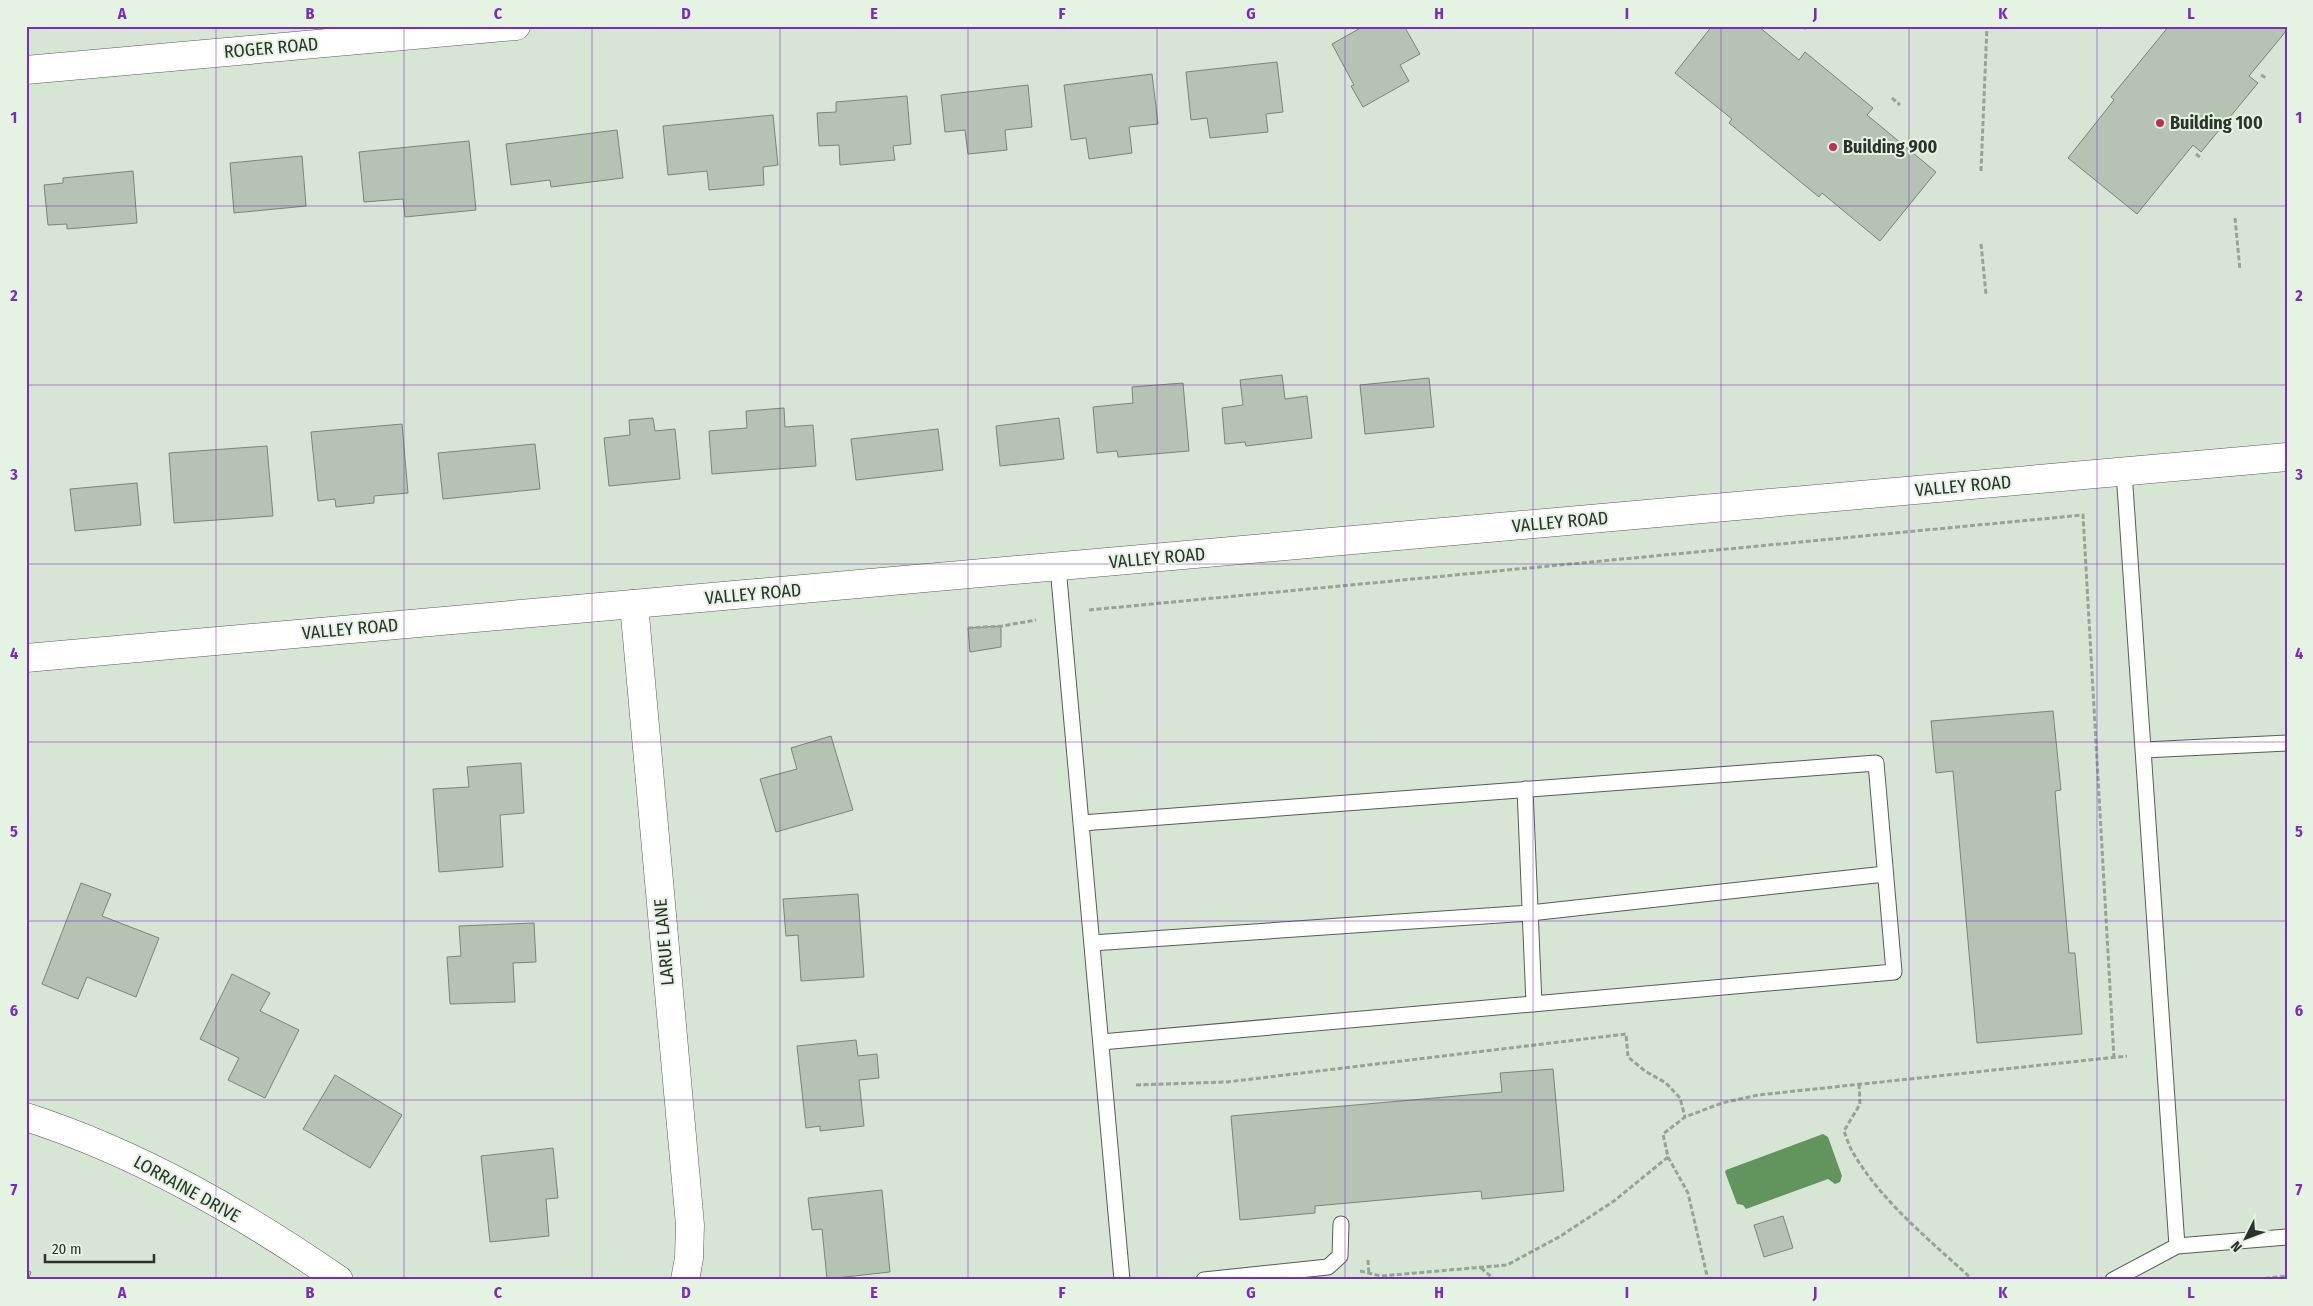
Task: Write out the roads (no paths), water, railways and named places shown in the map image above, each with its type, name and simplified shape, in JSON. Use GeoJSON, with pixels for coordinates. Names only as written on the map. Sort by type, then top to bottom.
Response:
{"type":"FeatureCollection","features":[{"type":"Feature","properties":{"kind":"street","name":"ROGER ROAD"},"geometry":{"type":"LineString","coordinates":[[26,70],[516,26]]}},
{"type":"Feature","properties":{"kind":"street","name":"VALLEY ROAD"},"geometry":{"type":"LineString","coordinates":[[26,658],[2287,457]]}},
{"type":"Feature","properties":{"kind":"street","name":"LARUE LANE"},"geometry":{"type":"LineString","coordinates":[[634,604],[690,1225],[689,1258],[685,1280]]}},
{"type":"Feature","properties":{"kind":"street","name":"LORRAINE DRIVE"},"geometry":{"type":"LineString","coordinates":[[26,1117],[116,1150],[172,1178],[295,1250],[339,1280]]}},
{"type":"Feature","properties":{"kind":"lane"},"geometry":{"type":"LineString","coordinates":[[2124,472],[2177,1246]]}},
{"type":"Feature","properties":{"kind":"lane"},"geometry":{"type":"LineString","coordinates":[[1058,566],[1122,1280]]}},
{"type":"Feature","properties":{"kind":"lane"},"geometry":{"type":"LineString","coordinates":[[2144,750],[2287,743]]}},
{"type":"Feature","properties":{"kind":"lane"},"geometry":{"type":"LineString","coordinates":[[1082,823],[1876,763],[1894,972],[1101,1042]]}},
{"type":"Feature","properties":{"kind":"lane"},"geometry":{"type":"LineString","coordinates":[[1525,789],[1534,1004]]}},
{"type":"Feature","properties":{"kind":"lane"},"geometry":{"type":"LineString","coordinates":[[1092,943],[1530,913],[1885,874]]}},
{"type":"Feature","properties":{"kind":"lane"},"geometry":{"type":"LineString","coordinates":[[1204,1280],[1328,1267],[1340,1256],[1341,1224]]}},
{"type":"Feature","properties":{"kind":"lane"},"geometry":{"type":"LineString","coordinates":[[2113,1280],[2177,1246],[2287,1237]]}},
{"type":"Feature","properties":{"kind":"place","name":"Building 100"},"geometry":{"type":"Point","coordinates":[2160,123]}},
{"type":"Feature","properties":{"kind":"place","name":"Building 900"},"geometry":{"type":"Point","coordinates":[1833,147]}}]}
